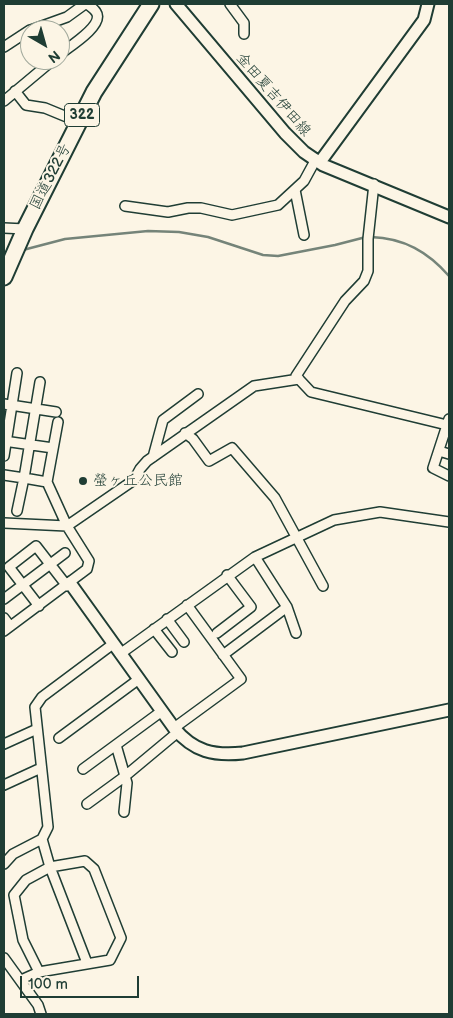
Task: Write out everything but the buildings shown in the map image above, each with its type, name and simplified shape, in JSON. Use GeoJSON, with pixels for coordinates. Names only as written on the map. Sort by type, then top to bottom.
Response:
{"type":"FeatureCollection","features":[{"type":"Feature","properties":{"kind":"highway","name":"国道322号"},"geometry":{"type":"LineString","coordinates":[[4,277],[24,230],[94,92],[151,4]]}},
{"type":"Feature","properties":{"kind":"street"},"geometry":{"type":"LineString","coordinates":[[58,20],[67,17],[86,4],[97,12],[98,19],[94,27],[70,46]]}},
{"type":"Feature","properties":{"kind":"street","name":"金田夏吉伊田線"},"geometry":{"type":"LineString","coordinates":[[176,4],[285,133],[304,152],[318,161],[449,217]]}},
{"type":"Feature","properties":{"kind":"street"},"geometry":{"type":"LineString","coordinates":[[230,4],[244,22],[244,34]]}},
{"type":"Feature","properties":{"kind":"street"},"geometry":{"type":"LineString","coordinates":[[125,206],[168,212],[188,208],[201,208],[232,215],[278,205],[304,181],[424,20],[428,4]]}},
{"type":"Feature","properties":{"kind":"street"},"geometry":{"type":"LineString","coordinates":[[4,47],[20,37]]}},
{"type":"Feature","properties":{"kind":"street"},"geometry":{"type":"LineString","coordinates":[[4,101],[41,70]]}},
{"type":"Feature","properties":{"kind":"street"},"geometry":{"type":"LineString","coordinates":[[15,91],[26,105],[45,108],[79,122]]}},
{"type":"Feature","properties":{"kind":"street"},"geometry":{"type":"LineString","coordinates":[[374,184],[368,236],[368,271],[364,281],[330,323],[296,376],[311,392],[448,422],[433,468],[449,476]]}},
{"type":"Feature","properties":{"kind":"street"},"geometry":{"type":"LineString","coordinates":[[295,190],[304,235]]}},
{"type":"Feature","properties":{"kind":"street"},"geometry":{"type":"LineString","coordinates":[[4,228],[24,230]]}},
{"type":"Feature","properties":{"kind":"street"},"geometry":{"type":"LineString","coordinates":[[4,456],[8,405],[17,373]]}},
{"type":"Feature","properties":{"kind":"street"},"geometry":{"type":"LineString","coordinates":[[4,523],[67,526],[134,480],[140,469],[153,457],[185,433],[254,386],[299,379]]}},
{"type":"Feature","properties":{"kind":"street"},"geometry":{"type":"LineString","coordinates":[[17,511],[40,382]]}},
{"type":"Feature","properties":{"kind":"street"},"geometry":{"type":"LineString","coordinates":[[153,457],[163,420],[198,394]]}},
{"type":"Feature","properties":{"kind":"street"},"geometry":{"type":"LineString","coordinates":[[8,405],[56,412]]}},
{"type":"Feature","properties":{"kind":"street"},"geometry":{"type":"LineString","coordinates":[[4,618],[7,628],[87,569],[89,561],[67,526],[47,482],[58,422]]}},
{"type":"Feature","properties":{"kind":"street"},"geometry":{"type":"LineString","coordinates":[[185,433],[193,439],[209,462],[232,448],[275,498],[323,586]]}},
{"type":"Feature","properties":{"kind":"street"},"geometry":{"type":"LineString","coordinates":[[5,441],[53,448]]}},
{"type":"Feature","properties":{"kind":"street"},"geometry":{"type":"LineString","coordinates":[[439,451],[449,454]]}},
{"type":"Feature","properties":{"kind":"street"},"geometry":{"type":"LineString","coordinates":[[4,475],[47,482]]}},
{"type":"Feature","properties":{"kind":"street"},"geometry":{"type":"LineString","coordinates":[[4,864],[13,854],[42,839],[48,828],[35,707],[42,696],[117,649],[154,629],[227,575],[255,557],[334,520],[380,512],[449,522]]}},
{"type":"Feature","properties":{"kind":"street"},"geometry":{"type":"LineString","coordinates":[[39,606],[9,567],[36,546],[68,584],[176,730],[208,753],[221,756],[289,744],[449,710]]}},
{"type":"Feature","properties":{"kind":"street"},"geometry":{"type":"LineString","coordinates":[[4,599],[65,553]]}},
{"type":"Feature","properties":{"kind":"street"},"geometry":{"type":"LineString","coordinates":[[255,557],[287,607],[296,633]]}},
{"type":"Feature","properties":{"kind":"street"},"geometry":{"type":"LineString","coordinates":[[217,632],[251,607],[227,575]]}},
{"type":"Feature","properties":{"kind":"street"},"geometry":{"type":"LineString","coordinates":[[87,804],[124,777],[176,730],[241,679],[186,605]]}},
{"type":"Feature","properties":{"kind":"street"},"geometry":{"type":"LineString","coordinates":[[223,654],[287,607]]}},
{"type":"Feature","properties":{"kind":"street"},"geometry":{"type":"LineString","coordinates":[[167,619],[184,642]]}},
{"type":"Feature","properties":{"kind":"street"},"geometry":{"type":"LineString","coordinates":[[154,629],[172,652]]}},
{"type":"Feature","properties":{"kind":"street"},"geometry":{"type":"LineString","coordinates":[[59,738],[139,679]]}},
{"type":"Feature","properties":{"kind":"street"},"geometry":{"type":"LineString","coordinates":[[83,769],[162,711]]}},
{"type":"Feature","properties":{"kind":"street"},"geometry":{"type":"LineString","coordinates":[[4,744],[36,729]]}},
{"type":"Feature","properties":{"kind":"street"},"geometry":{"type":"LineString","coordinates":[[116,745],[127,783],[124,812]]}},
{"type":"Feature","properties":{"kind":"street"},"geometry":{"type":"LineString","coordinates":[[4,785],[41,768]]}},
{"type":"Feature","properties":{"kind":"street"},"geometry":{"type":"LineString","coordinates":[[42,839],[50,867],[87,963]]}},
{"type":"Feature","properties":{"kind":"street"},"geometry":{"type":"LineString","coordinates":[[21,980],[38,972],[110,960],[122,938],[94,870],[85,861],[50,867],[26,880],[14,895],[23,940],[38,972]]}},
{"type":"Feature","properties":{"kind":"street"},"geometry":{"type":"LineString","coordinates":[[4,958],[38,1005],[41,1014]]}},
{"type":"Feature","properties":{"kind":"waterway"},"geometry":{"type":"LineString","coordinates":[[23,250],[65,239],[148,231],[179,232],[208,237],[263,255],[278,256],[366,237]]}},
{"type":"Feature","properties":{"kind":"waterway"},"geometry":{"type":"LineString","coordinates":[[371,237],[405,243],[424,253],[449,276]]}},
{"type":"Feature","properties":{"kind":"place","name":"螢ヶ丘公民館"},"geometry":{"type":"Point","coordinates":[83,481]}}]}
